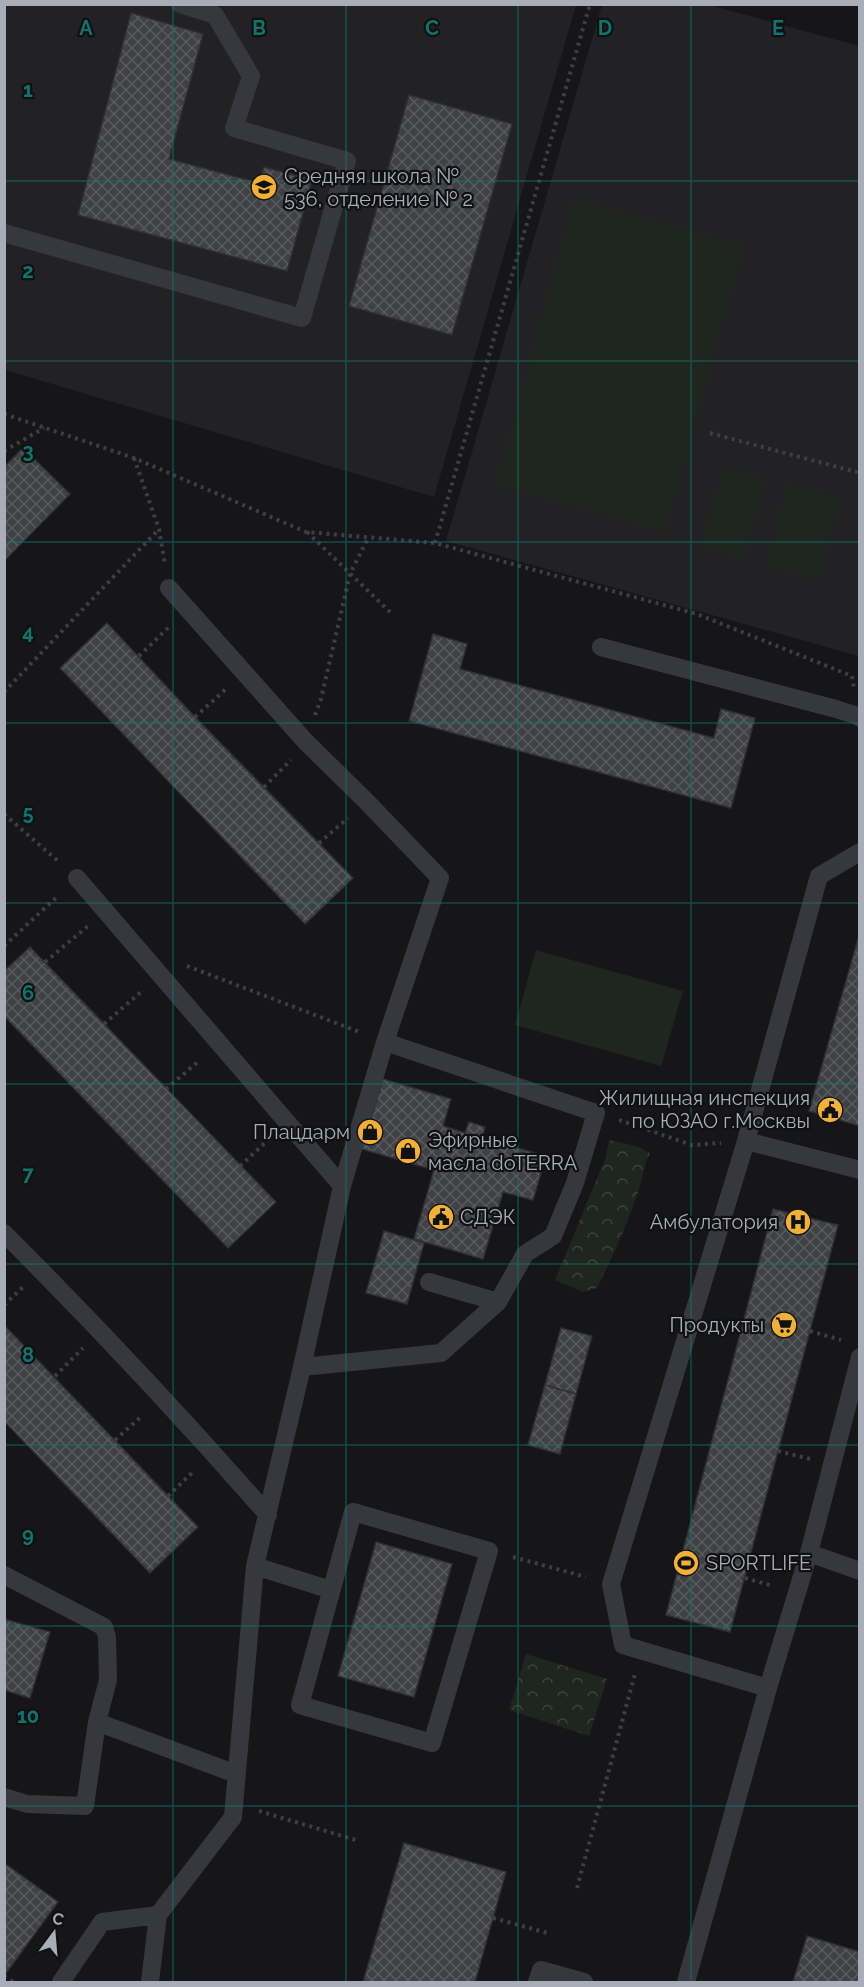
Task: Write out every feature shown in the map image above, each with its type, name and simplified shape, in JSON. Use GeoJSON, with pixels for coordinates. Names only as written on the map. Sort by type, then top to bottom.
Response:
{"type":"FeatureCollection","features":[{"type":"Feature","properties":{"kind":"lane"},"geometry":{"type":"LineString","coordinates":[[4,233],[302,318],[347,161],[234,128],[251,76],[215,15],[180,4]]}},
{"type":"Feature","properties":{"kind":"lane"},"geometry":{"type":"LineString","coordinates":[[150,1983],[158,1915],[233,1817],[255,1566],[342,1186],[440,878],[308,744],[170,588]]}},
{"type":"Feature","properties":{"kind":"lane"},"geometry":{"type":"LineString","coordinates":[[602,647],[859,717]]}},
{"type":"Feature","properties":{"kind":"lane"},"geometry":{"type":"LineString","coordinates":[[768,1688],[623,1645],[611,1584],[746,1141],[819,876],[860,852]]}},
{"type":"Feature","properties":{"kind":"lane"},"geometry":{"type":"LineString","coordinates":[[77,878],[342,1186]]}},
{"type":"Feature","properties":{"kind":"lane"},"geometry":{"type":"LineString","coordinates":[[302,1367],[441,1353],[498,1302],[525,1254],[553,1236],[575,1183],[596,1113],[386,1042]]}},
{"type":"Feature","properties":{"kind":"lane"},"geometry":{"type":"LineString","coordinates":[[746,1141],[860,1170]]}},
{"type":"Feature","properties":{"kind":"lane"},"geometry":{"type":"LineString","coordinates":[[4,1233],[100,1330],[268,1515]]}},
{"type":"Feature","properties":{"kind":"lane"},"geometry":{"type":"LineString","coordinates":[[429,1282],[498,1302]]}},
{"type":"Feature","properties":{"kind":"lane"},"geometry":{"type":"LineString","coordinates":[[686,1983],[768,1688],[809,1553],[855,1350]]}},
{"type":"Feature","properties":{"kind":"lane"},"geometry":{"type":"LineString","coordinates":[[353,1512],[489,1551],[432,1743],[300,1705],[331,1590],[353,1512]]}},
{"type":"Feature","properties":{"kind":"lane"},"geometry":{"type":"LineString","coordinates":[[809,1553],[860,1571]]}},
{"type":"Feature","properties":{"kind":"lane"},"geometry":{"type":"LineString","coordinates":[[255,1566],[331,1590]]}},
{"type":"Feature","properties":{"kind":"lane"},"geometry":{"type":"LineString","coordinates":[[4,1575],[104,1627],[107,1637],[108,1680],[97,1722],[85,1806],[27,1804],[4,1797]]}},
{"type":"Feature","properties":{"kind":"lane"},"geometry":{"type":"LineString","coordinates":[[97,1722],[236,1774]]}},
{"type":"Feature","properties":{"kind":"lane"},"geometry":{"type":"LineString","coordinates":[[61,1983],[102,1922],[158,1915]]}},
{"type":"Feature","properties":{"kind":"lane"},"geometry":{"type":"LineString","coordinates":[[537,1983],[541,1970],[584,1983]]}},
{"type":"Feature","properties":{"kind":"path"},"geometry":{"type":"LineString","coordinates":[[435,543],[590,4]]}},
{"type":"Feature","properties":{"kind":"path"},"geometry":{"type":"LineString","coordinates":[[4,414],[134,458],[306,531],[435,543],[697,614],[852,676],[859,717]]}},
{"type":"Feature","properties":{"kind":"path"},"geometry":{"type":"LineString","coordinates":[[4,451],[45,428]]}},
{"type":"Feature","properties":{"kind":"path"},"geometry":{"type":"LineString","coordinates":[[710,433],[860,473]]}},
{"type":"Feature","properties":{"kind":"path"},"geometry":{"type":"LineString","coordinates":[[134,458],[159,529],[170,588]]}},
{"type":"Feature","properties":{"kind":"path"},"geometry":{"type":"LineString","coordinates":[[4,692],[159,529]]}},
{"type":"Feature","properties":{"kind":"path"},"geometry":{"type":"LineString","coordinates":[[306,531],[390,612]]}},
{"type":"Feature","properties":{"kind":"path"},"geometry":{"type":"LineString","coordinates":[[321,699],[350,574],[368,538]]}},
{"type":"Feature","properties":{"kind":"path"},"geometry":{"type":"LineString","coordinates":[[139,656],[188,610]]}},
{"type":"Feature","properties":{"kind":"path"},"geometry":{"type":"LineString","coordinates":[[195,717],[243,673]]}},
{"type":"Feature","properties":{"kind":"path"},"geometry":{"type":"LineString","coordinates":[[264,787],[308,744]]}},
{"type":"Feature","properties":{"kind":"path"},"geometry":{"type":"LineString","coordinates":[[319,843],[367,802]]}},
{"type":"Feature","properties":{"kind":"path"},"geometry":{"type":"LineString","coordinates":[[4,814],[77,878],[4,946]]}},
{"type":"Feature","properties":{"kind":"path"},"geometry":{"type":"LineString","coordinates":[[45,962],[106,912]]}},
{"type":"Feature","properties":{"kind":"path"},"geometry":{"type":"LineString","coordinates":[[180,963],[386,1042]]}},
{"type":"Feature","properties":{"kind":"path"},"geometry":{"type":"LineString","coordinates":[[104,1024],[160,974]]}},
{"type":"Feature","properties":{"kind":"path"},"geometry":{"type":"LineString","coordinates":[[166,1089],[219,1043]]}},
{"type":"Feature","properties":{"kind":"path"},"geometry":{"type":"LineString","coordinates":[[596,1113],[692,1145],[746,1141]]}},
{"type":"Feature","properties":{"kind":"path"},"geometry":{"type":"LineString","coordinates":[[240,1166],[287,1122]]}},
{"type":"Feature","properties":{"kind":"path"},"geometry":{"type":"LineString","coordinates":[[55,1376],[100,1330]]}},
{"type":"Feature","properties":{"kind":"path"},"geometry":{"type":"LineString","coordinates":[[810,1331],[855,1350]]}},
{"type":"Feature","properties":{"kind":"path"},"geometry":{"type":"LineString","coordinates":[[115,1440],[162,1399]]}},
{"type":"Feature","properties":{"kind":"path"},"geometry":{"type":"LineString","coordinates":[[168,1496],[213,1453]]}},
{"type":"Feature","properties":{"kind":"path"},"geometry":{"type":"LineString","coordinates":[[489,1551],[611,1584]]}},
{"type":"Feature","properties":{"kind":"path"},"geometry":{"type":"LineString","coordinates":[[577,1888],[641,1650]]}},
{"type":"Feature","properties":{"kind":"path"},"geometry":{"type":"LineString","coordinates":[[233,1817],[259,1811],[359,1841]]}},
{"type":"Feature","properties":{"kind":"path"},"geometry":{"type":"LineString","coordinates":[[493,1918],[551,1934]]}},
{"type":"Feature","properties":{"kind":"path"},"geometry":{"type":"LineString","coordinates":[[4,1976],[13,1983]]}},
{"type":"Feature","properties":{"kind":"shaded area","name":"Средняя школа № 536, отделение № 2"},"geometry":{"type":"Polygon","coordinates":[[[4,5],[576,5],[434,497],[5,370],[4,5]]]}},
{"type":"Feature","properties":{"kind":"shaded area"},"geometry":{"type":"Polygon","coordinates":[[[602,5],[709,5],[859,46],[859,656],[446,541],[602,5]]]}},
{"type":"Feature","properties":{"kind":"green space"},"geometry":{"type":"Polygon","coordinates":[[[574,199],[744,246],[665,531],[496,484],[574,199]]]}},
{"type":"Feature","properties":{"kind":"green space"},"geometry":{"type":"Polygon","coordinates":[[[724,468],[765,480],[744,559],[701,546],[724,468]]]}},
{"type":"Feature","properties":{"kind":"green space"},"geometry":{"type":"Polygon","coordinates":[[[787,484],[841,498],[819,579],[766,566],[787,484]]]}},
{"type":"Feature","properties":{"kind":"green space"},"geometry":{"type":"Polygon","coordinates":[[[536,950],[683,991],[661,1066],[515,1025],[536,950]]]}},
{"type":"Feature","properties":{"kind":"green space"},"geometry":{"type":"Polygon","coordinates":[[[609,1140],[636,1146],[650,1153],[632,1210],[608,1266],[597,1288],[583,1292],[555,1280],[606,1157],[609,1140]]]}},
{"type":"Feature","properties":{"kind":"green space"},"geometry":{"type":"Polygon","coordinates":[[[526,1654],[607,1679],[589,1736],[509,1710],[526,1654]]]}},
{"type":"Feature","properties":{"kind":"building"},"geometry":{"type":"Polygon","coordinates":[[[131,13],[203,34],[169,159],[259,183],[264,167],[312,180],[287,271],[78,215],[131,13]]]}},
{"type":"Feature","properties":{"kind":"building"},"geometry":{"type":"Polygon","coordinates":[[[409,95],[512,124],[452,335],[349,306],[409,95]]]}},
{"type":"Feature","properties":{"kind":"building"},"geometry":{"type":"Polygon","coordinates":[[[23,448],[70,494],[4,561],[4,467],[23,448]]]}},
{"type":"Feature","properties":{"kind":"building"},"geometry":{"type":"Polygon","coordinates":[[[107,623],[195,717],[353,878],[305,924],[60,668],[107,623]]]}},
{"type":"Feature","properties":{"kind":"building"},"geometry":{"type":"Polygon","coordinates":[[[433,634],[467,644],[460,669],[714,738],[721,709],[755,718],[731,808],[409,721],[433,634]]]}},
{"type":"Feature","properties":{"kind":"building"},"geometry":{"type":"Polygon","coordinates":[[[860,932],[860,1126],[809,1111],[860,932]]]}},
{"type":"Feature","properties":{"kind":"building"},"geometry":{"type":"Polygon","coordinates":[[[30,947],[276,1202],[228,1248],[4,1016],[4,971],[30,947]]]}},
{"type":"Feature","properties":{"kind":"building"},"geometry":{"type":"Polygon","coordinates":[[[383,1079],[451,1099],[443,1126],[465,1133],[469,1122],[485,1127],[482,1138],[546,1156],[533,1200],[503,1192],[483,1259],[414,1239],[434,1170],[362,1149],[383,1079]]]}},
{"type":"Feature","properties":{"kind":"building"},"geometry":{"type":"Polygon","coordinates":[[[773,1209],[838,1225],[730,1632],[666,1615],[773,1209]]]}},
{"type":"Feature","properties":{"kind":"building"},"geometry":{"type":"Polygon","coordinates":[[[384,1231],[424,1243],[407,1304],[366,1293],[384,1231]]]}},
{"type":"Feature","properties":{"kind":"building"},"geometry":{"type":"Polygon","coordinates":[[[4,1325],[198,1527],[150,1573],[4,1421],[4,1325]]]}},
{"type":"Feature","properties":{"kind":"building"},"geometry":{"type":"Polygon","coordinates":[[[561,1328],[592,1336],[576,1394],[545,1385],[561,1328]]]}},
{"type":"Feature","properties":{"kind":"building"},"geometry":{"type":"Polygon","coordinates":[[[545,1385],[576,1394],[560,1454],[528,1445],[545,1385]]]}},
{"type":"Feature","properties":{"kind":"building"},"geometry":{"type":"Polygon","coordinates":[[[376,1542],[452,1564],[414,1697],[338,1676],[376,1542]]]}},
{"type":"Feature","properties":{"kind":"building"},"geometry":{"type":"Polygon","coordinates":[[[4,1619],[50,1632],[30,1698],[4,1690],[4,1619]]]}},
{"type":"Feature","properties":{"kind":"building"},"geometry":{"type":"Polygon","coordinates":[[[404,1843],[506,1872],[475,1982],[363,1982],[404,1843]]]}},
{"type":"Feature","properties":{"kind":"building"},"geometry":{"type":"Polygon","coordinates":[[[7,1865],[58,1902],[4,1976],[4,1868],[7,1865]]]}},
{"type":"Feature","properties":{"kind":"building"},"geometry":{"type":"Polygon","coordinates":[[[807,1936],[860,1952],[860,1982],[793,1982],[807,1936]]]}},
{"type":"Feature","properties":{"kind":"place","name":"Средняя школа № 536, отделение № 2"},"geometry":{"type":"Point","coordinates":[264,187]}},
{"type":"Feature","properties":{"kind":"place","name":"Жилищная инспекция по ЮЗАО г.Москвы"},"geometry":{"type":"Point","coordinates":[830,1110]}},
{"type":"Feature","properties":{"kind":"place","name":"Плацдарм"},"geometry":{"type":"Point","coordinates":[370,1132]}},
{"type":"Feature","properties":{"kind":"place","name":"Эфирные масла doTERRA"},"geometry":{"type":"Point","coordinates":[408,1151]}},
{"type":"Feature","properties":{"kind":"place","name":"СДЭК"},"geometry":{"type":"Point","coordinates":[441,1217]}},
{"type":"Feature","properties":{"kind":"place","name":"Амбулатория"},"geometry":{"type":"Point","coordinates":[798,1222]}},
{"type":"Feature","properties":{"kind":"place","name":"Продукты"},"geometry":{"type":"Point","coordinates":[784,1325]}},
{"type":"Feature","properties":{"kind":"place","name":"SPORTLIFE"},"geometry":{"type":"Point","coordinates":[686,1563]}}]}
